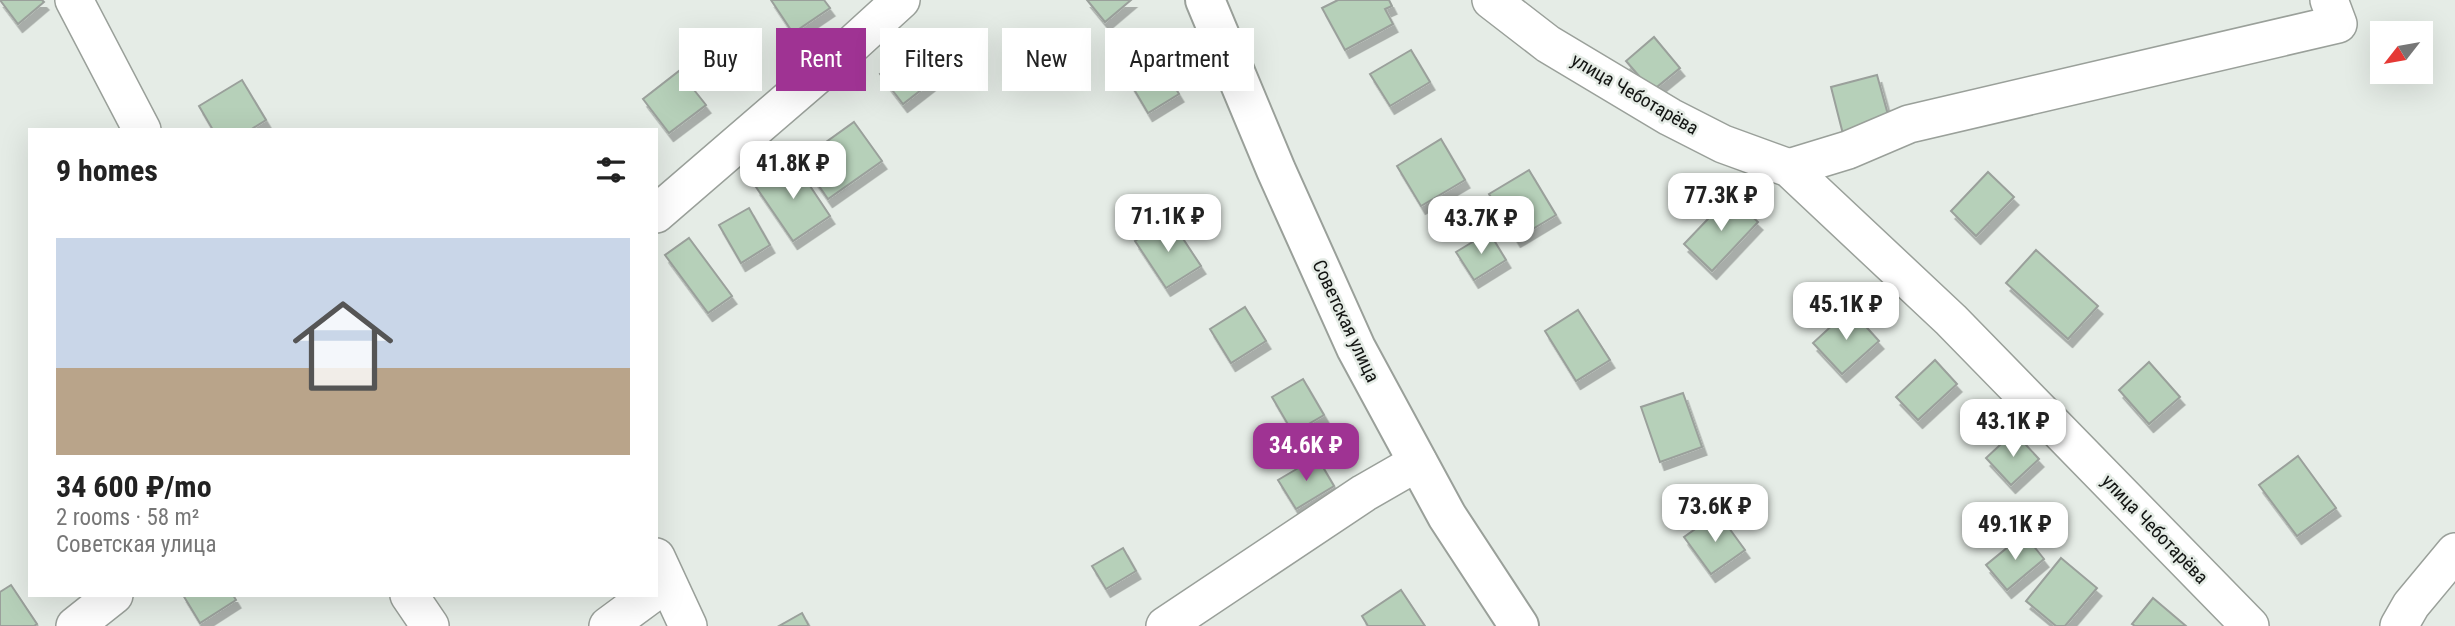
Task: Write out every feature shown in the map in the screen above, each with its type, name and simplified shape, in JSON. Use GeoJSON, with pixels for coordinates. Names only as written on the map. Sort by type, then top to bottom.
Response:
{"type":"FeatureCollection","features":[{"type":"Feature","properties":{"kind":"main road","name":"Советская улица"},"geometry":{"type":"LineString","coordinates":[[1205,0],[1276,170],[1356,348],[1447,516],[1519,626]]}},
{"type":"Feature","properties":{"kind":"street"},"geometry":{"type":"LineString","coordinates":[[74,0],[141,128]]}},
{"type":"Feature","properties":{"kind":"street"},"geometry":{"type":"LineString","coordinates":[[658,212],[901,0]]}},
{"type":"Feature","properties":{"kind":"street","name":"улица Чеботарёва"},"geometry":{"type":"LineString","coordinates":[[1491,0],[1548,44],[1670,117],[1723,144],[1789,168],[1951,320],[2250,626]]}},
{"type":"Feature","properties":{"kind":"street"},"geometry":{"type":"LineString","coordinates":[[1789,168],[1848,150],[1909,124],[2338,24],[2329,0]]}},
{"type":"Feature","properties":{"kind":"street"},"geometry":{"type":"LineString","coordinates":[[1166,626],[1364,493],[1418,462]]}},
{"type":"Feature","properties":{"kind":"street"},"geometry":{"type":"LineString","coordinates":[[2399,626],[2411,605],[2455,552]]}},
{"type":"Feature","properties":{"kind":"street"},"geometry":{"type":"LineString","coordinates":[[658,582],[688,626]]}},
{"type":"Feature","properties":{"kind":"street"},"geometry":{"type":"LineString","coordinates":[[75,626],[111,597]]}},
{"type":"Feature","properties":{"kind":"street"},"geometry":{"type":"LineString","coordinates":[[410,597],[430,626]]}},
{"type":"Feature","properties":{"kind":"street"},"geometry":{"type":"LineString","coordinates":[[608,626],[640,597]]}},
{"type":"Feature","properties":{"kind":"building"},"geometry":{"type":"Polygon","coordinates":[[[0,0],[42,0],[44,2],[18,24],[0,0]]]}},
{"type":"Feature","properties":{"kind":"building"},"geometry":{"type":"Polygon","coordinates":[[[771,0],[824,0],[830,8],[800,28],[790,28],[771,0]]]}},
{"type":"Feature","properties":{"kind":"building"},"geometry":{"type":"Polygon","coordinates":[[[1087,0],[1131,0],[1105,22],[1087,0]]]}},
{"type":"Feature","properties":{"kind":"building"},"geometry":{"type":"Polygon","coordinates":[[[1338,0],[1389,0],[1392,6],[1385,9],[1393,24],[1345,50],[1322,8],[1338,0]]]}},
{"type":"Feature","properties":{"kind":"building"},"geometry":{"type":"Polygon","coordinates":[[[1654,37],[1680,68],[1652,91],[1626,61],[1654,37]]]}},
{"type":"Feature","properties":{"kind":"building"},"geometry":{"type":"Polygon","coordinates":[[[1411,50],[1430,82],[1390,106],[1370,74],[1411,50]]]}},
{"type":"Feature","properties":{"kind":"building"},"geometry":{"type":"Polygon","coordinates":[[[679,71],[679,91],[695,91],[706,105],[669,133],[643,99],[679,71]]]}},
{"type":"Feature","properties":{"kind":"building"},"geometry":{"type":"Polygon","coordinates":[[[1877,75],[1890,122],[1843,134],[1831,87],[1877,75]]]}},
{"type":"Feature","properties":{"kind":"building"},"geometry":{"type":"Polygon","coordinates":[[[242,80],[266,120],[253,128],[212,128],[199,106],[242,80]]]}},
{"type":"Feature","properties":{"kind":"building"},"geometry":{"type":"Polygon","coordinates":[[[893,91],[920,91],[903,104],[893,91]]]}},
{"type":"Feature","properties":{"kind":"building"},"geometry":{"type":"Polygon","coordinates":[[[1135,91],[1177,91],[1179,94],[1148,113],[1135,91]]]}},
{"type":"Feature","properties":{"kind":"building"},"geometry":{"type":"Polygon","coordinates":[[[854,122],[882,161],[828,199],[801,160],[854,122]]]}},
{"type":"Feature","properties":{"kind":"building"},"geometry":{"type":"Polygon","coordinates":[[[1441,139],[1465,180],[1421,206],[1397,166],[1441,139]]]}},
{"type":"Feature","properties":{"kind":"building"},"geometry":{"type":"Polygon","coordinates":[[[794,162],[830,216],[793,241],[756,187],[794,162]]]}},
{"type":"Feature","properties":{"kind":"building"},"geometry":{"type":"Polygon","coordinates":[[[1529,170],[1556,215],[1516,239],[1489,194],[1529,170]]]}},
{"type":"Feature","properties":{"kind":"building"},"geometry":{"type":"Polygon","coordinates":[[[1988,172],[2014,197],[1976,236],[1951,211],[1988,172]]]}},
{"type":"Feature","properties":{"kind":"building"},"geometry":{"type":"Polygon","coordinates":[[[1730,196],[1758,222],[1712,271],[1684,244],[1730,196]]]}},
{"type":"Feature","properties":{"kind":"building"},"geometry":{"type":"Polygon","coordinates":[[[749,208],[770,245],[741,263],[719,225],[749,208]]]}},
{"type":"Feature","properties":{"kind":"building"},"geometry":{"type":"Polygon","coordinates":[[[1170,219],[1201,266],[1166,288],[1135,241],[1170,219]]]}},
{"type":"Feature","properties":{"kind":"building"},"geometry":{"type":"Polygon","coordinates":[[[1489,232],[1506,260],[1474,280],[1456,252],[1489,232]]]}},
{"type":"Feature","properties":{"kind":"building"},"geometry":{"type":"Polygon","coordinates":[[[689,238],[732,296],[708,313],[665,255],[689,238]]]}},
{"type":"Feature","properties":{"kind":"building"},"geometry":{"type":"Polygon","coordinates":[[[2036,250],[2098,306],[2068,339],[2006,283],[2036,250]]]}},
{"type":"Feature","properties":{"kind":"building"},"geometry":{"type":"Polygon","coordinates":[[[1245,307],[1266,341],[1231,363],[1210,329],[1245,307]]]}},
{"type":"Feature","properties":{"kind":"building"},"geometry":{"type":"Polygon","coordinates":[[[1850,309],[1879,341],[1842,374],[1813,343],[1850,309]]]}},
{"type":"Feature","properties":{"kind":"building"},"geometry":{"type":"Polygon","coordinates":[[[1578,310],[1610,360],[1576,381],[1545,331],[1578,310]]]}},
{"type":"Feature","properties":{"kind":"building"},"geometry":{"type":"Polygon","coordinates":[[[1935,360],[1957,384],[1918,420],[1896,397],[1935,360]]]}},
{"type":"Feature","properties":{"kind":"building"},"geometry":{"type":"Polygon","coordinates":[[[2149,362],[2180,397],[2149,424],[2119,390],[2149,362]]]}},
{"type":"Feature","properties":{"kind":"building"},"geometry":{"type":"Polygon","coordinates":[[[1303,379],[1324,415],[1293,433],[1272,397],[1303,379]]]}},
{"type":"Feature","properties":{"kind":"building"},"geometry":{"type":"Polygon","coordinates":[[[1683,393],[1702,447],[1660,462],[1641,407],[1683,393]]]}},
{"type":"Feature","properties":{"kind":"building"},"geometry":{"type":"Polygon","coordinates":[[[2014,432],[2039,459],[2011,485],[1986,458],[2014,432]]]}},
{"type":"Feature","properties":{"kind":"building"},"geometry":{"type":"Polygon","coordinates":[[[2298,456],[2336,508],[2297,536],[2259,485],[2298,456]]]}},
{"type":"Feature","properties":{"kind":"building"},"geometry":{"type":"Polygon","coordinates":[[[1317,457],[1334,486],[1296,509],[1278,480],[1317,457]]]}},
{"type":"Feature","properties":{"kind":"building"},"geometry":{"type":"Polygon","coordinates":[[[1718,513],[1745,550],[1711,574],[1684,537],[1718,513]]]}},
{"type":"Feature","properties":{"kind":"building"},"geometry":{"type":"Polygon","coordinates":[[[2024,534],[2044,559],[2007,590],[1986,565],[2024,534]]]}},
{"type":"Feature","properties":{"kind":"building"},"geometry":{"type":"Polygon","coordinates":[[[1123,548],[1136,571],[1106,589],[1092,566],[1123,548]]]}},
{"type":"Feature","properties":{"kind":"building"},"geometry":{"type":"Polygon","coordinates":[[[2061,558],[2097,588],[2065,626],[2056,626],[2026,601],[2061,558]]]}},
{"type":"Feature","properties":{"kind":"building"},"geometry":{"type":"Polygon","coordinates":[[[11,585],[37,624],[34,626],[0,626],[0,592],[11,585]]]}},
{"type":"Feature","properties":{"kind":"building"},"geometry":{"type":"Polygon","coordinates":[[[1401,590],[1425,626],[1368,626],[1362,616],[1401,590]]]}},
{"type":"Feature","properties":{"kind":"building"},"geometry":{"type":"Polygon","coordinates":[[[184,597],[234,597],[236,600],[200,623],[184,597]]]}},
{"type":"Feature","properties":{"kind":"building"},"geometry":{"type":"Polygon","coordinates":[[[2153,598],[2186,626],[2132,624],[2153,598]]]}},
{"type":"Feature","properties":{"kind":"building"},"geometry":{"type":"Polygon","coordinates":[[[802,613],[809,626],[779,626],[802,613]]]}}]}
